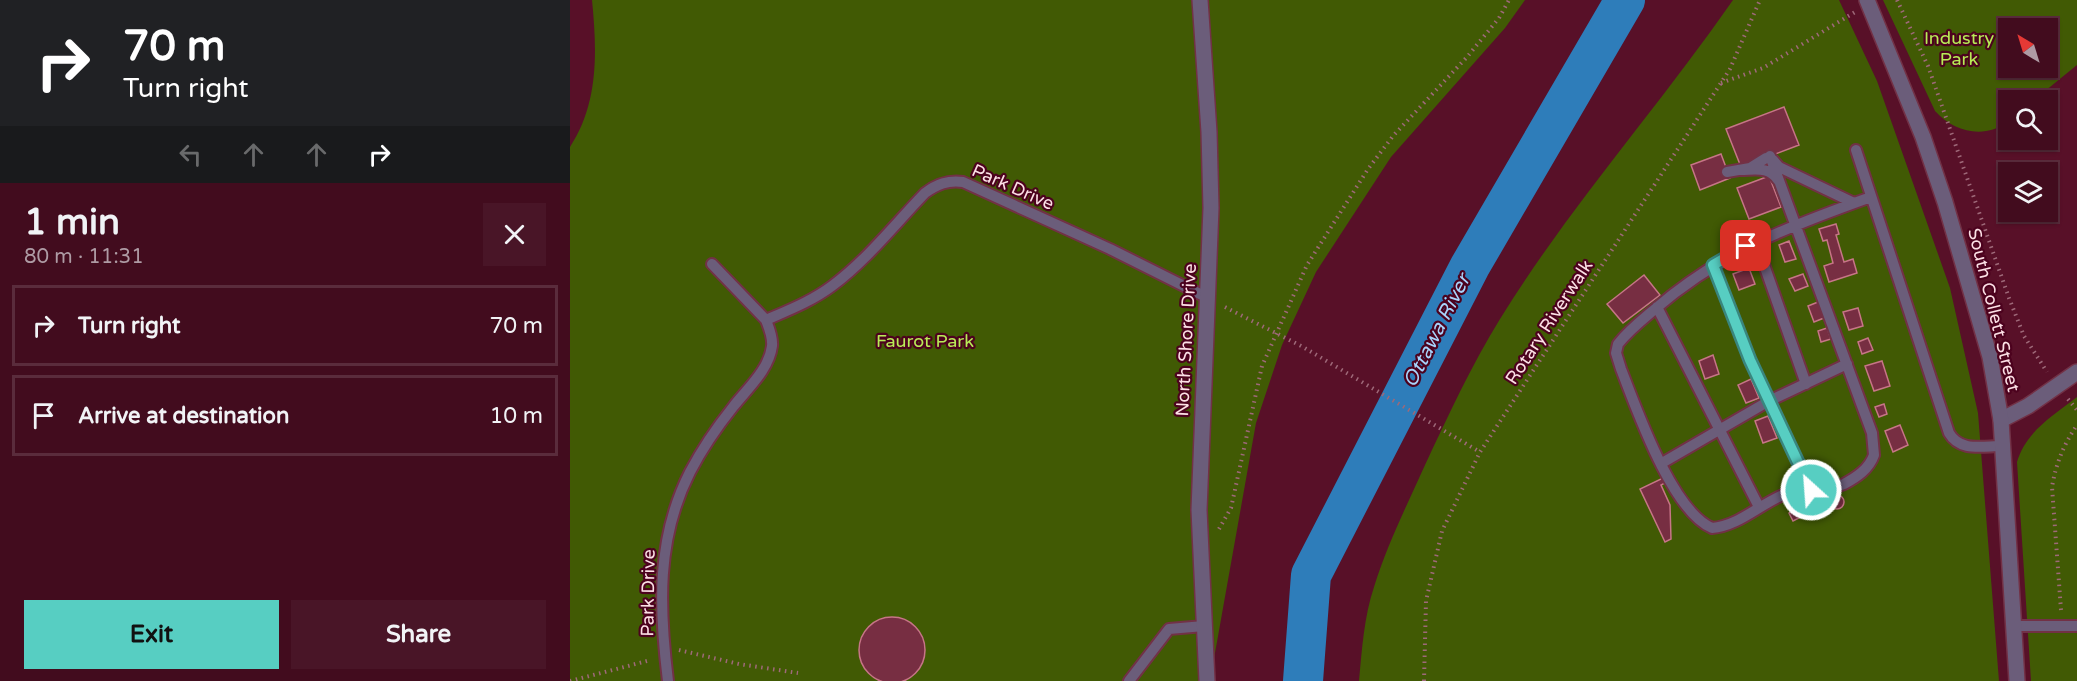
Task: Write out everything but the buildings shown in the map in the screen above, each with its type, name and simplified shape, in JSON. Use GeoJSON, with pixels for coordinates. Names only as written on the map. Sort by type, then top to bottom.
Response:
{"type":"FeatureCollection","features":[{"type":"Feature","properties":{"kind":"street","name":"North Shore Drive"},"geometry":{"type":"LineString","coordinates":[[1200,0],[1209,132],[1208,298],[1202,403],[1201,551],[1206,681]]}},
{"type":"Feature","properties":{"kind":"street","name":"South Collett Street"},"geometry":{"type":"LineString","coordinates":[[1868,2],[1923,137],[1945,202],[1990,357],[2001,420],[2017,681]]}},
{"type":"Feature","properties":{"kind":"street"},"geometry":{"type":"LineString","coordinates":[[2001,420],[2058,387],[2077,372]]}},
{"type":"Feature","properties":{"kind":"lane"},"geometry":{"type":"LineString","coordinates":[[1856,150],[1949,432],[1953,440],[1967,447],[2002,446]]}},
{"type":"Feature","properties":{"kind":"lane"},"geometry":{"type":"LineString","coordinates":[[1769,157],[1796,225],[1872,433],[1874,455],[1868,467],[1842,485],[1795,491],[1720,528],[1704,525],[1686,506],[1639,415],[1616,353],[1618,344],[1626,334],[1681,286],[1713,265],[1756,242],[1796,225],[1871,196]]}},
{"type":"Feature","properties":{"kind":"lane"},"geometry":{"type":"LineString","coordinates":[[1769,157],[1779,167],[1854,203]]}},
{"type":"Feature","properties":{"kind":"lane"},"geometry":{"type":"LineString","coordinates":[[1741,170],[1769,157]]}},
{"type":"Feature","properties":{"kind":"lane"},"geometry":{"type":"LineString","coordinates":[[1727,172],[1770,171],[1781,185]]}},
{"type":"Feature","properties":{"kind":"lane","name":"Park Drive"},"geometry":{"type":"LineString","coordinates":[[668,681],[661,615],[662,561],[667,530],[677,500],[702,451],[764,367],[772,339],[766,320],[797,307],[833,285],[934,186],[953,180],[963,182],[1110,249],[1208,298]]}},
{"type":"Feature","properties":{"kind":"lane"},"geometry":{"type":"LineString","coordinates":[[1756,242],[1806,384]]}},
{"type":"Feature","properties":{"kind":"lane"},"geometry":{"type":"LineString","coordinates":[[712,264],[766,320]]}},
{"type":"Feature","properties":{"kind":"lane"},"geometry":{"type":"LineString","coordinates":[[1713,265],[1768,401],[1811,490]]}},
{"type":"Feature","properties":{"kind":"lane"},"geometry":{"type":"LineString","coordinates":[[1657,307],[1759,507]]}},
{"type":"Feature","properties":{"kind":"lane"},"geometry":{"type":"LineString","coordinates":[[1662,463],[1768,401],[1847,364]]}},
{"type":"Feature","properties":{"kind":"lane"},"geometry":{"type":"LineString","coordinates":[[1129,681],[1169,629],[1204,626]]}},
{"type":"Feature","properties":{"kind":"lane"},"geometry":{"type":"LineString","coordinates":[[2013,626],[2077,626]]}},
{"type":"Feature","properties":{"kind":"path"},"geometry":{"type":"LineString","coordinates":[[1201,551],[1222,525],[1231,508],[1262,366],[1307,265],[1368,169],[1393,136],[1467,57],[1499,18],[1509,0]]}},
{"type":"Feature","properties":{"kind":"path","name":"Rotary Riverwalk"},"geometry":{"type":"LineString","coordinates":[[1424,681],[1426,601],[1442,531],[1480,452],[1721,84],[1741,47],[1760,0]]}},
{"type":"Feature","properties":{"kind":"path"},"geometry":{"type":"LineString","coordinates":[[1897,0],[1928,66],[2024,336],[2058,387]]}},
{"type":"Feature","properties":{"kind":"path"},"geometry":{"type":"LineString","coordinates":[[1721,84],[1763,68],[1868,2]]}},
{"type":"Feature","properties":{"kind":"path"},"geometry":{"type":"LineString","coordinates":[[1208,298],[1303,347],[1480,452]]}},
{"type":"Feature","properties":{"kind":"path"},"geometry":{"type":"LineString","coordinates":[[2063,626],[2052,487],[2055,468],[2063,448],[2077,425]]}},
{"type":"Feature","properties":{"kind":"path"},"geometry":{"type":"LineString","coordinates":[[570,681],[664,651],[798,673]]}},
{"type":"Feature","properties":{"kind":"green space","name":"Faurot Park"},"geometry":{"type":"Polygon","coordinates":[[[592,0],[1525,0],[1505,28],[1391,157],[1316,272],[1282,345],[1256,423],[1210,681],[570,681],[570,147],[586,113],[594,76],[595,38],[592,0]]]}},
{"type":"Feature","properties":{"kind":"green space"},"geometry":{"type":"Polygon","coordinates":[[[1733,0],[1839,0],[1877,81],[1950,288],[1978,413],[1999,681],[1359,681],[1366,621],[1379,571],[1425,465],[1479,355],[1500,319],[1555,237],[1733,0]]]}},
{"type":"Feature","properties":{"kind":"green space","name":"Industry Park"},"geometry":{"type":"Polygon","coordinates":[[[1883,0],[2077,0],[2077,65],[2046,90],[1998,90],[1998,127],[1980,132],[1970,131],[1951,124],[1935,111],[1883,0]]]}},
{"type":"Feature","properties":{"kind":"green space"},"geometry":{"type":"Polygon","coordinates":[[[2077,397],[2077,681],[2031,681],[2017,462],[2021,451],[2034,433],[2077,397]]]}},
{"type":"Feature","properties":{"kind":"waterway","name":"Ottawa River"},"geometry":{"type":"LineString","coordinates":[[1303,681],[1311,575],[1470,266],[1625,0]]}},
{"type":"Feature","properties":{"kind":"route"},"geometry":{"type":"LineString","coordinates":[[1746,246],[1713,265],[1750,360],[1811,490]]}}]}
